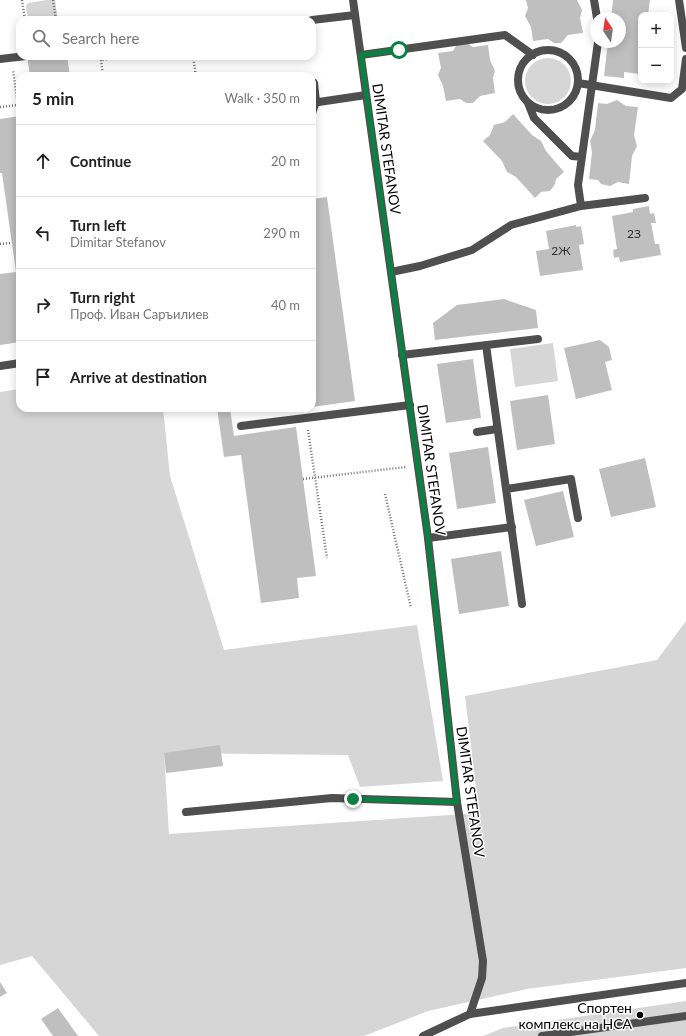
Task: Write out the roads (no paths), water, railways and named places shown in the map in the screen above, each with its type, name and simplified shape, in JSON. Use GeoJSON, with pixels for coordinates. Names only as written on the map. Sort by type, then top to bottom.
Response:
{"type":"FeatureCollection","features":[{"type":"Feature","properties":{"kind":"street","name":"DIMITAR STEFANOV"},"geometry":{"type":"LineString","coordinates":[[353,0],[428,538],[457,802],[482,962],[482,978],[470,1014]]}},
{"type":"Feature","properties":{"kind":"street"},"geometry":{"type":"LineString","coordinates":[[594,0],[595,12]]}},
{"type":"Feature","properties":{"kind":"street"},"geometry":{"type":"LineString","coordinates":[[678,0],[686,48]]}},
{"type":"Feature","properties":{"kind":"street"},"geometry":{"type":"LineString","coordinates":[[316,20],[355,15]]}},
{"type":"Feature","properties":{"kind":"street"},"geometry":{"type":"LineString","coordinates":[[361,55],[505,35],[533,55]]}},
{"type":"Feature","properties":{"kind":"street"},"geometry":{"type":"LineString","coordinates":[[581,206],[578,185],[597,48]]}},
{"type":"Feature","properties":{"kind":"street"},"geometry":{"type":"LineString","coordinates":[[528,103],[536,108],[546,110],[564,106],[571,100],[576,92],[578,74],[574,65],[568,58],[551,51],[542,51],[533,55],[523,65],[518,78],[519,87],[534,118],[572,156],[582,157]]}},
{"type":"Feature","properties":{"kind":"street"},"geometry":{"type":"LineString","coordinates":[[0,59],[16,57]]}},
{"type":"Feature","properties":{"kind":"street"},"geometry":{"type":"LineString","coordinates":[[578,83],[671,98],[682,89],[686,59]]}},
{"type":"Feature","properties":{"kind":"street"},"geometry":{"type":"LineString","coordinates":[[316,103],[366,95]]}},
{"type":"Feature","properties":{"kind":"street"},"geometry":{"type":"LineString","coordinates":[[391,272],[420,266],[472,250],[511,225],[581,206],[645,198]]}},
{"type":"Feature","properties":{"kind":"street"},"geometry":{"type":"LineString","coordinates":[[402,355],[538,339]]}},
{"type":"Feature","properties":{"kind":"street"},"geometry":{"type":"LineString","coordinates":[[486,345],[522,604]]}},
{"type":"Feature","properties":{"kind":"street"},"geometry":{"type":"LineString","coordinates":[[0,366],[16,364]]}},
{"type":"Feature","properties":{"kind":"street"},"geometry":{"type":"LineString","coordinates":[[241,426],[410,405]]}},
{"type":"Feature","properties":{"kind":"street"},"geometry":{"type":"LineString","coordinates":[[477,432],[498,429]]}},
{"type":"Feature","properties":{"kind":"street"},"geometry":{"type":"LineString","coordinates":[[506,489],[571,479],[578,518]]}},
{"type":"Feature","properties":{"kind":"street"},"geometry":{"type":"LineString","coordinates":[[428,538],[512,527]]}},
{"type":"Feature","properties":{"kind":"street"},"geometry":{"type":"LineString","coordinates":[[186,812],[332,798],[457,802]]}},
{"type":"Feature","properties":{"kind":"street"},"geometry":{"type":"LineString","coordinates":[[423,1036],[470,1014],[686,983]]}},
{"type":"Feature","properties":{"kind":"street"},"geometry":{"type":"LineString","coordinates":[[542,1036],[686,1016]]}},
{"type":"Feature","properties":{"kind":"place","name":"Спортен комплекс на НСА"},"geometry":{"type":"Point","coordinates":[640,1015]}}]}
